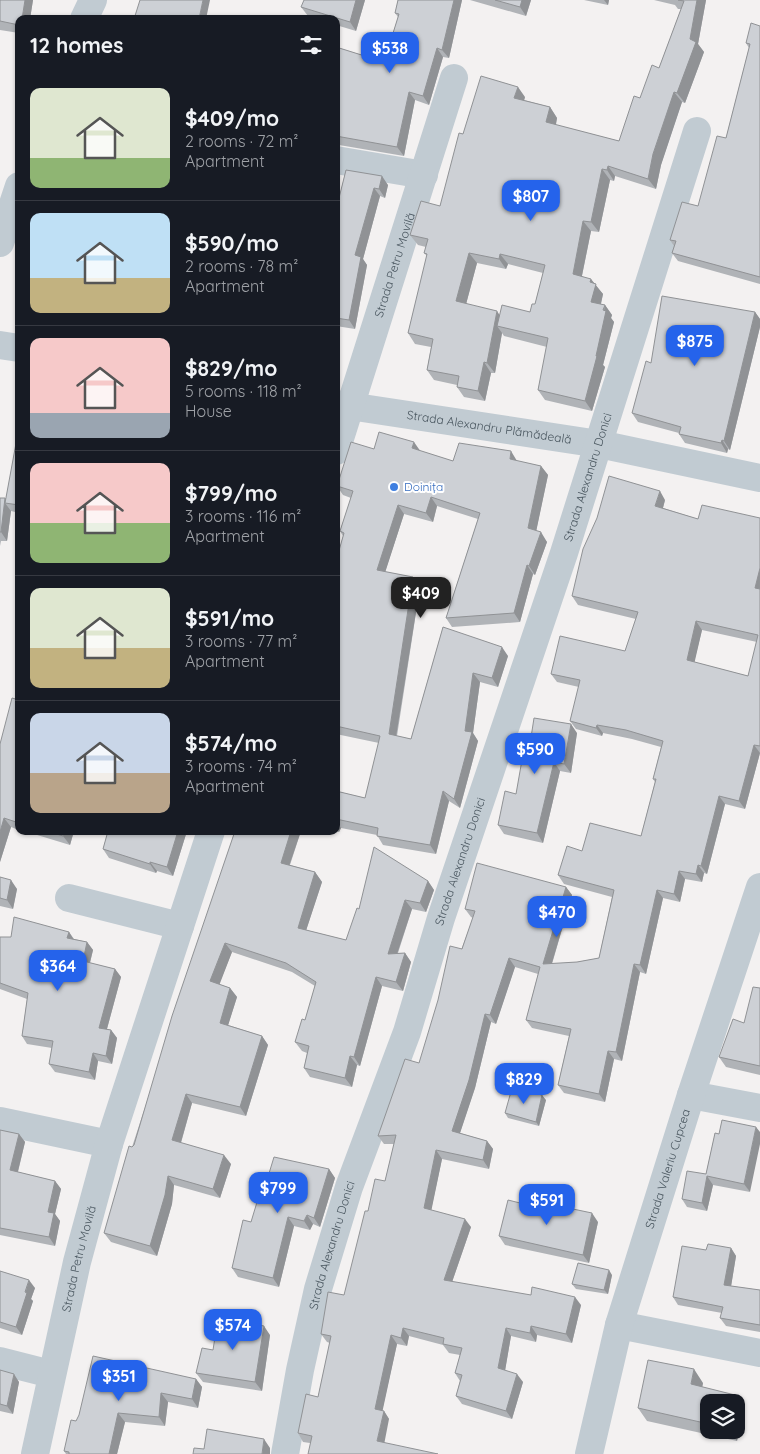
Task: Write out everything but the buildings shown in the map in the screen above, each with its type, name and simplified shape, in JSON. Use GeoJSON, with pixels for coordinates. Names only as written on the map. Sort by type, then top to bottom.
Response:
{"type":"FeatureCollection","features":[{"type":"Feature","properties":{"kind":"street"},"geometry":{"type":"LineString","coordinates":[[86,15],[92,0]]}},
{"type":"Feature","properties":{"kind":"street","name":"Strada Petru Movilă"},"geometry":{"type":"LineString","coordinates":[[340,428],[344,405],[424,175],[454,78]]}},
{"type":"Feature","properties":{"kind":"street","name":"Strada Alexandru Donici"},"geometry":{"type":"LineString","coordinates":[[285,1454],[300,1370],[318,1289],[349,1187],[407,1032],[440,918],[599,444],[697,131]]}},
{"type":"Feature","properties":{"kind":"street"},"geometry":{"type":"LineString","coordinates":[[340,161],[424,175]]}},
{"type":"Feature","properties":{"kind":"street"},"geometry":{"type":"LineString","coordinates":[[0,243],[15,198]]}},
{"type":"Feature","properties":{"kind":"street"},"geometry":{"type":"LineString","coordinates":[[0,345],[15,347]]}},
{"type":"Feature","properties":{"kind":"street","name":"Strada Alexandru Plămădeală"},"geometry":{"type":"LineString","coordinates":[[344,405],[599,444],[760,478]]}},
{"type":"Feature","properties":{"kind":"street","name":"Strada Petru Movilă"},"geometry":{"type":"LineString","coordinates":[[34,1454],[77,1262],[109,1144],[210,835]]}},
{"type":"Feature","properties":{"kind":"street","name":"Strada Valeriu Cupcea"},"geometry":{"type":"LineString","coordinates":[[589,1454],[619,1325],[691,1094],[760,887]]}},
{"type":"Feature","properties":{"kind":"street"},"geometry":{"type":"LineString","coordinates":[[70,898],[180,926]]}},
{"type":"Feature","properties":{"kind":"street"},"geometry":{"type":"LineString","coordinates":[[691,1094],[760,1108]]}},
{"type":"Feature","properties":{"kind":"street"},"geometry":{"type":"LineString","coordinates":[[0,1121],[109,1144]]}},
{"type":"Feature","properties":{"kind":"street"},"geometry":{"type":"LineString","coordinates":[[619,1325],[760,1354]]}},
{"type":"Feature","properties":{"kind":"street"},"geometry":{"type":"LineString","coordinates":[[0,1361],[51,1374]]}},
{"type":"Feature","properties":{"kind":"place","name":"Doinița"},"geometry":{"type":"Point","coordinates":[394,487]}}]}
